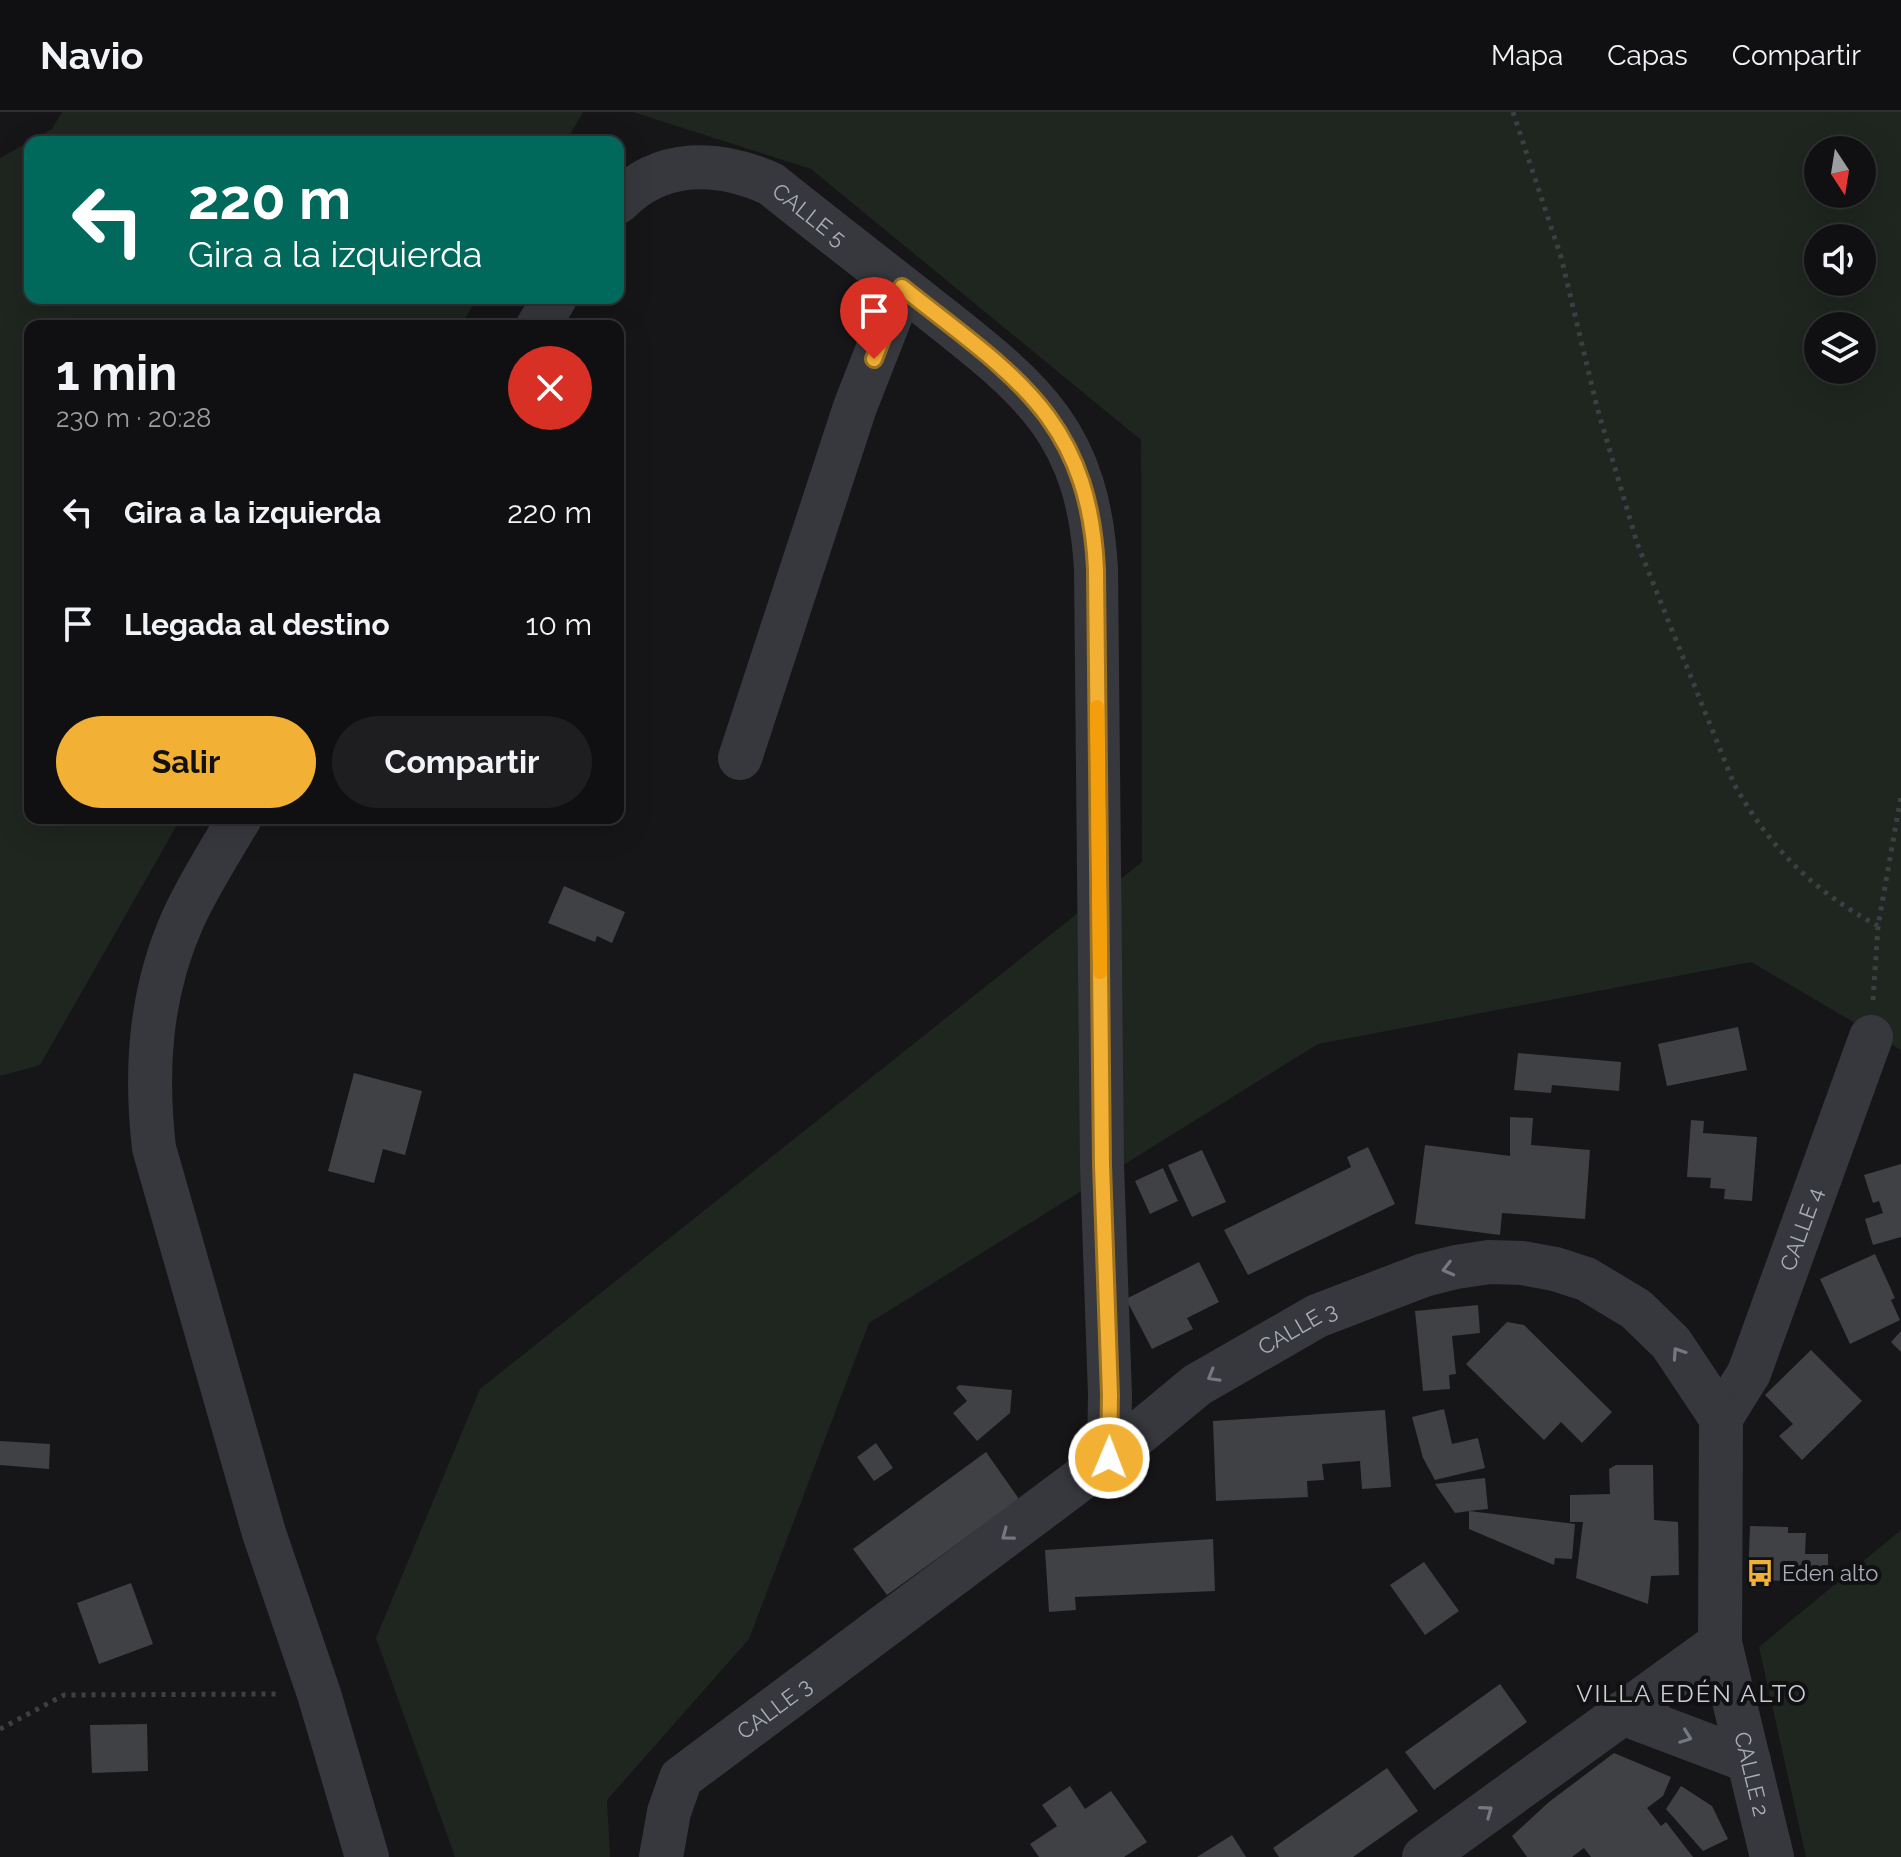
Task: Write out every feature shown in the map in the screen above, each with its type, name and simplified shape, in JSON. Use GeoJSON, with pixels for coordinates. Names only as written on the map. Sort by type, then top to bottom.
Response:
{"type":"FeatureCollection","features":[{"type":"Feature","properties":{"kind":"street","name":"CALLE 5"},"geometry":{"type":"LineString","coordinates":[[624,197],[641,184],[685,167],[730,168],[771,184],[1010,373],[1031,393],[1065,442],[1077,469],[1090,513],[1096,569],[1102,1165],[1110,1395],[1109,1458]]}},
{"type":"Feature","properties":{"kind":"street"},"geometry":{"type":"LineString","coordinates":[[740,758],[855,407],[902,287]]}},
{"type":"Feature","properties":{"kind":"street"},"geometry":{"type":"LineString","coordinates":[[237,824],[190,906],[166,964],[149,1057],[149,1105],[154,1148],[264,1533],[319,1694],[367,1857]]}},
{"type":"Feature","properties":{"kind":"street","name":"CALLE 4"},"geometry":{"type":"LineString","coordinates":[[1721,1418],[1749,1373],[1871,1037]]}},
{"type":"Feature","properties":{"kind":"street","name":"CALLE 3"},"geometry":{"type":"LineString","coordinates":[[661,1857],[669,1812],[681,1778],[1109,1458],[1197,1385],[1317,1316],[1424,1275],[1456,1267],[1489,1262],[1522,1263],[1555,1269],[1586,1279],[1616,1294],[1654,1324],[1671,1343],[1721,1418]]}},
{"type":"Feature","properties":{"kind":"street"},"geometry":{"type":"LineString","coordinates":[[1424,1857],[1720,1643],[1721,1418]]}},
{"type":"Feature","properties":{"kind":"street","name":"CALLE 2"},"geometry":{"type":"LineString","coordinates":[[1720,1643],[1772,1857]]}},
{"type":"Feature","properties":{"kind":"street"},"geometry":{"type":"LineString","coordinates":[[1622,1713],[1749,1761]]}},
{"type":"Feature","properties":{"kind":"path"},"geometry":{"type":"LineString","coordinates":[[1513,112],[1561,257],[1604,434],[1637,543],[1734,784],[1751,814],[1794,867],[1838,903],[1878,926]]}},
{"type":"Feature","properties":{"kind":"path"},"geometry":{"type":"LineString","coordinates":[[1871,1037],[1878,926],[1901,796]]}},
{"type":"Feature","properties":{"kind":"path"},"geometry":{"type":"LineString","coordinates":[[0,1729],[64,1695],[319,1694]]}},
{"type":"Feature","properties":{"kind":"shaded area"},"geometry":{"type":"Polygon","coordinates":[[[62,112],[583,112],[569,136],[39,136],[52,129],[62,112]]]}},
{"type":"Feature","properties":{"kind":"shaded area"},"geometry":{"type":"Polygon","coordinates":[[[633,112],[1901,112],[1901,1050],[1751,962],[1318,1044],[869,1323],[749,1639],[607,1800],[610,1857],[455,1857],[376,1638],[480,1389],[1142,862],[1141,440],[811,169],[633,112]]]}},
{"type":"Feature","properties":{"kind":"shaded area"},"geometry":{"type":"Polygon","coordinates":[[[24,145],[24,304],[474,304],[464,320],[24,320],[24,824],[178,824],[40,1065],[0,1076],[0,158],[24,145]]]}},
{"type":"Feature","properties":{"kind":"shaded area"},"geometry":{"type":"Polygon","coordinates":[[[1901,1530],[1901,1857],[1806,1857],[1759,1647],[1901,1530]]]}},
{"type":"Feature","properties":{"kind":"building"},"geometry":{"type":"Polygon","coordinates":[[[564,886],[625,912],[612,943],[597,936],[595,942],[548,923],[564,886]]]}},
{"type":"Feature","properties":{"kind":"building"},"geometry":{"type":"Polygon","coordinates":[[[1738,1027],[1747,1070],[1667,1086],[1658,1044],[1738,1027]]]}},
{"type":"Feature","properties":{"kind":"building"},"geometry":{"type":"Polygon","coordinates":[[[1518,1053],[1621,1062],[1619,1091],[1552,1085],[1551,1093],[1514,1090],[1518,1053]]]}},
{"type":"Feature","properties":{"kind":"building"},"geometry":{"type":"Polygon","coordinates":[[[354,1073],[422,1091],[405,1155],[383,1149],[374,1183],[328,1171],[354,1073]]]}},
{"type":"Feature","properties":{"kind":"building"},"geometry":{"type":"Polygon","coordinates":[[[1510,1117],[1533,1118],[1531,1145],[1590,1150],[1585,1219],[1502,1213],[1500,1235],[1415,1224],[1425,1145],[1510,1156],[1510,1117]]]}},
{"type":"Feature","properties":{"kind":"building"},"geometry":{"type":"Polygon","coordinates":[[[1691,1120],[1704,1121],[1703,1133],[1757,1137],[1752,1201],[1724,1199],[1725,1189],[1710,1188],[1711,1178],[1687,1177],[1691,1120]]]}},
{"type":"Feature","properties":{"kind":"building"},"geometry":{"type":"Polygon","coordinates":[[[1368,1147],[1395,1204],[1248,1275],[1224,1230],[1351,1167],[1347,1157],[1368,1147]]]}},
{"type":"Feature","properties":{"kind":"building"},"geometry":{"type":"Polygon","coordinates":[[[1202,1150],[1226,1202],[1192,1217],[1168,1165],[1202,1150]]]}},
{"type":"Feature","properties":{"kind":"building"},"geometry":{"type":"Polygon","coordinates":[[[1901,1164],[1901,1237],[1873,1245],[1865,1219],[1883,1213],[1879,1201],[1873,1203],[1864,1175],[1901,1164]]]}},
{"type":"Feature","properties":{"kind":"building"},"geometry":{"type":"Polygon","coordinates":[[[1163,1168],[1178,1201],[1150,1214],[1135,1181],[1163,1168]]]}},
{"type":"Feature","properties":{"kind":"building"},"geometry":{"type":"Polygon","coordinates":[[[1875,1254],[1895,1298],[1891,1300],[1900,1320],[1850,1344],[1820,1279],[1875,1254]]]}},
{"type":"Feature","properties":{"kind":"building"},"geometry":{"type":"Polygon","coordinates":[[[1199,1262],[1219,1302],[1187,1318],[1193,1329],[1152,1349],[1126,1299],[1199,1262]]]}},
{"type":"Feature","properties":{"kind":"building"},"geometry":{"type":"Polygon","coordinates":[[[1478,1305],[1480,1333],[1452,1336],[1456,1374],[1449,1375],[1450,1389],[1423,1391],[1415,1311],[1478,1305]]]}},
{"type":"Feature","properties":{"kind":"building"},"geometry":{"type":"Polygon","coordinates":[[[1507,1322],[1524,1325],[1612,1412],[1582,1443],[1561,1422],[1544,1440],[1466,1364],[1507,1322]]]}},
{"type":"Feature","properties":{"kind":"building"},"geometry":{"type":"Polygon","coordinates":[[[1901,1331],[1901,1352],[1891,1342],[1901,1331]]]}},
{"type":"Feature","properties":{"kind":"building"},"geometry":{"type":"Polygon","coordinates":[[[1811,1350],[1862,1401],[1802,1460],[1779,1436],[1793,1424],[1765,1395],[1811,1350]]]}},
{"type":"Feature","properties":{"kind":"building"},"geometry":{"type":"Polygon","coordinates":[[[959,1385],[1012,1390],[1010,1413],[977,1441],[953,1413],[967,1401],[956,1388],[959,1385]]]}},
{"type":"Feature","properties":{"kind":"building"},"geometry":{"type":"Polygon","coordinates":[[[1444,1409],[1452,1444],[1478,1438],[1485,1468],[1435,1480],[1423,1458],[1412,1417],[1444,1409]]]}},
{"type":"Feature","properties":{"kind":"building"},"geometry":{"type":"Polygon","coordinates":[[[1385,1410],[1391,1487],[1362,1489],[1360,1461],[1322,1464],[1324,1480],[1307,1481],[1308,1497],[1216,1501],[1213,1421],[1385,1410]]]}},
{"type":"Feature","properties":{"kind":"building"},"geometry":{"type":"Polygon","coordinates":[[[0,1441],[50,1444],[49,1469],[0,1465],[0,1441]]]}},
{"type":"Feature","properties":{"kind":"building"},"geometry":{"type":"Polygon","coordinates":[[[876,1443],[893,1468],[874,1481],[857,1457],[876,1443]]]}},
{"type":"Feature","properties":{"kind":"building"},"geometry":{"type":"Polygon","coordinates":[[[986,1452],[1019,1499],[887,1595],[853,1549],[986,1452]]]}},
{"type":"Feature","properties":{"kind":"building"},"geometry":{"type":"Polygon","coordinates":[[[1616,1465],[1653,1465],[1654,1520],[1678,1522],[1679,1575],[1651,1576],[1648,1604],[1576,1578],[1583,1522],[1570,1522],[1570,1495],[1610,1494],[1609,1469],[1616,1465]]]}},
{"type":"Feature","properties":{"kind":"building"},"geometry":{"type":"Polygon","coordinates":[[[1485,1478],[1488,1509],[1455,1513],[1435,1484],[1485,1478]]]}},
{"type":"Feature","properties":{"kind":"building"},"geometry":{"type":"Polygon","coordinates":[[[1469,1511],[1575,1524],[1572,1559],[1555,1558],[1554,1565],[1469,1529],[1469,1511]]]}},
{"type":"Feature","properties":{"kind":"building"},"geometry":{"type":"Polygon","coordinates":[[[1750,1526],[1788,1527],[1788,1533],[1806,1533],[1805,1554],[1828,1554],[1828,1582],[1748,1580],[1750,1526]]]}},
{"type":"Feature","properties":{"kind":"building"},"geometry":{"type":"Polygon","coordinates":[[[1213,1539],[1215,1591],[1075,1597],[1076,1610],[1049,1612],[1045,1550],[1213,1539]]]}},
{"type":"Feature","properties":{"kind":"building"},"geometry":{"type":"Polygon","coordinates":[[[1424,1562],[1459,1611],[1425,1635],[1390,1585],[1424,1562]]]}},
{"type":"Feature","properties":{"kind":"building"},"geometry":{"type":"Polygon","coordinates":[[[131,1583],[153,1644],[99,1664],[77,1603],[131,1583]]]}},
{"type":"Feature","properties":{"kind":"building"},"geometry":{"type":"Polygon","coordinates":[[[1500,1684],[1527,1722],[1434,1790],[1405,1752],[1500,1684]]]}},
{"type":"Feature","properties":{"kind":"building"},"geometry":{"type":"Polygon","coordinates":[[[147,1724],[148,1771],[92,1773],[90,1725],[147,1724]]]}},
{"type":"Feature","properties":{"kind":"building"},"geometry":{"type":"Polygon","coordinates":[[[1614,1753],[1671,1777],[1663,1796],[1647,1808],[1661,1826],[1666,1822],[1693,1857],[1591,1857],[1584,1848],[1572,1857],[1527,1857],[1512,1836],[1549,1802],[1614,1753]]]}},
{"type":"Feature","properties":{"kind":"building"},"geometry":{"type":"Polygon","coordinates":[[[1387,1768],[1418,1811],[1353,1857],[1279,1857],[1273,1848],[1387,1768]]]}},
{"type":"Feature","properties":{"kind":"building"},"geometry":{"type":"Polygon","coordinates":[[[1070,1786],[1085,1809],[1111,1791],[1147,1842],[1124,1857],[1039,1857],[1030,1844],[1057,1826],[1042,1805],[1070,1786]]]}},
{"type":"Feature","properties":{"kind":"building"},"geometry":{"type":"Polygon","coordinates":[[[1681,1786],[1712,1806],[1728,1839],[1703,1851],[1666,1809],[1681,1786]]]}},
{"type":"Feature","properties":{"kind":"building"},"geometry":{"type":"Polygon","coordinates":[[[1232,1835],[1246,1857],[1197,1857],[1232,1835]]]}},
{"type":"Feature","properties":{"kind":"slow traffic"},"geometry":{"type":"LineString","coordinates":[[1097,707],[1100,972]]}},
{"type":"Feature","properties":{"kind":"place","name":"Eden alto"},"geometry":{"type":"Point","coordinates":[1760,1573]}},
{"type":"Feature","properties":{"kind":"district","name":"VILLA EDÉN ALTO"},"geometry":{"type":"Point","coordinates":[1692,1693]}},
{"type":"Feature","properties":{"kind":"route"},"geometry":{"type":"LineString","coordinates":[[874,359],[902,287],[1031,393],[1065,442],[1088,502],[1096,569],[1102,1165],[1110,1395],[1109,1458]]}}]}
